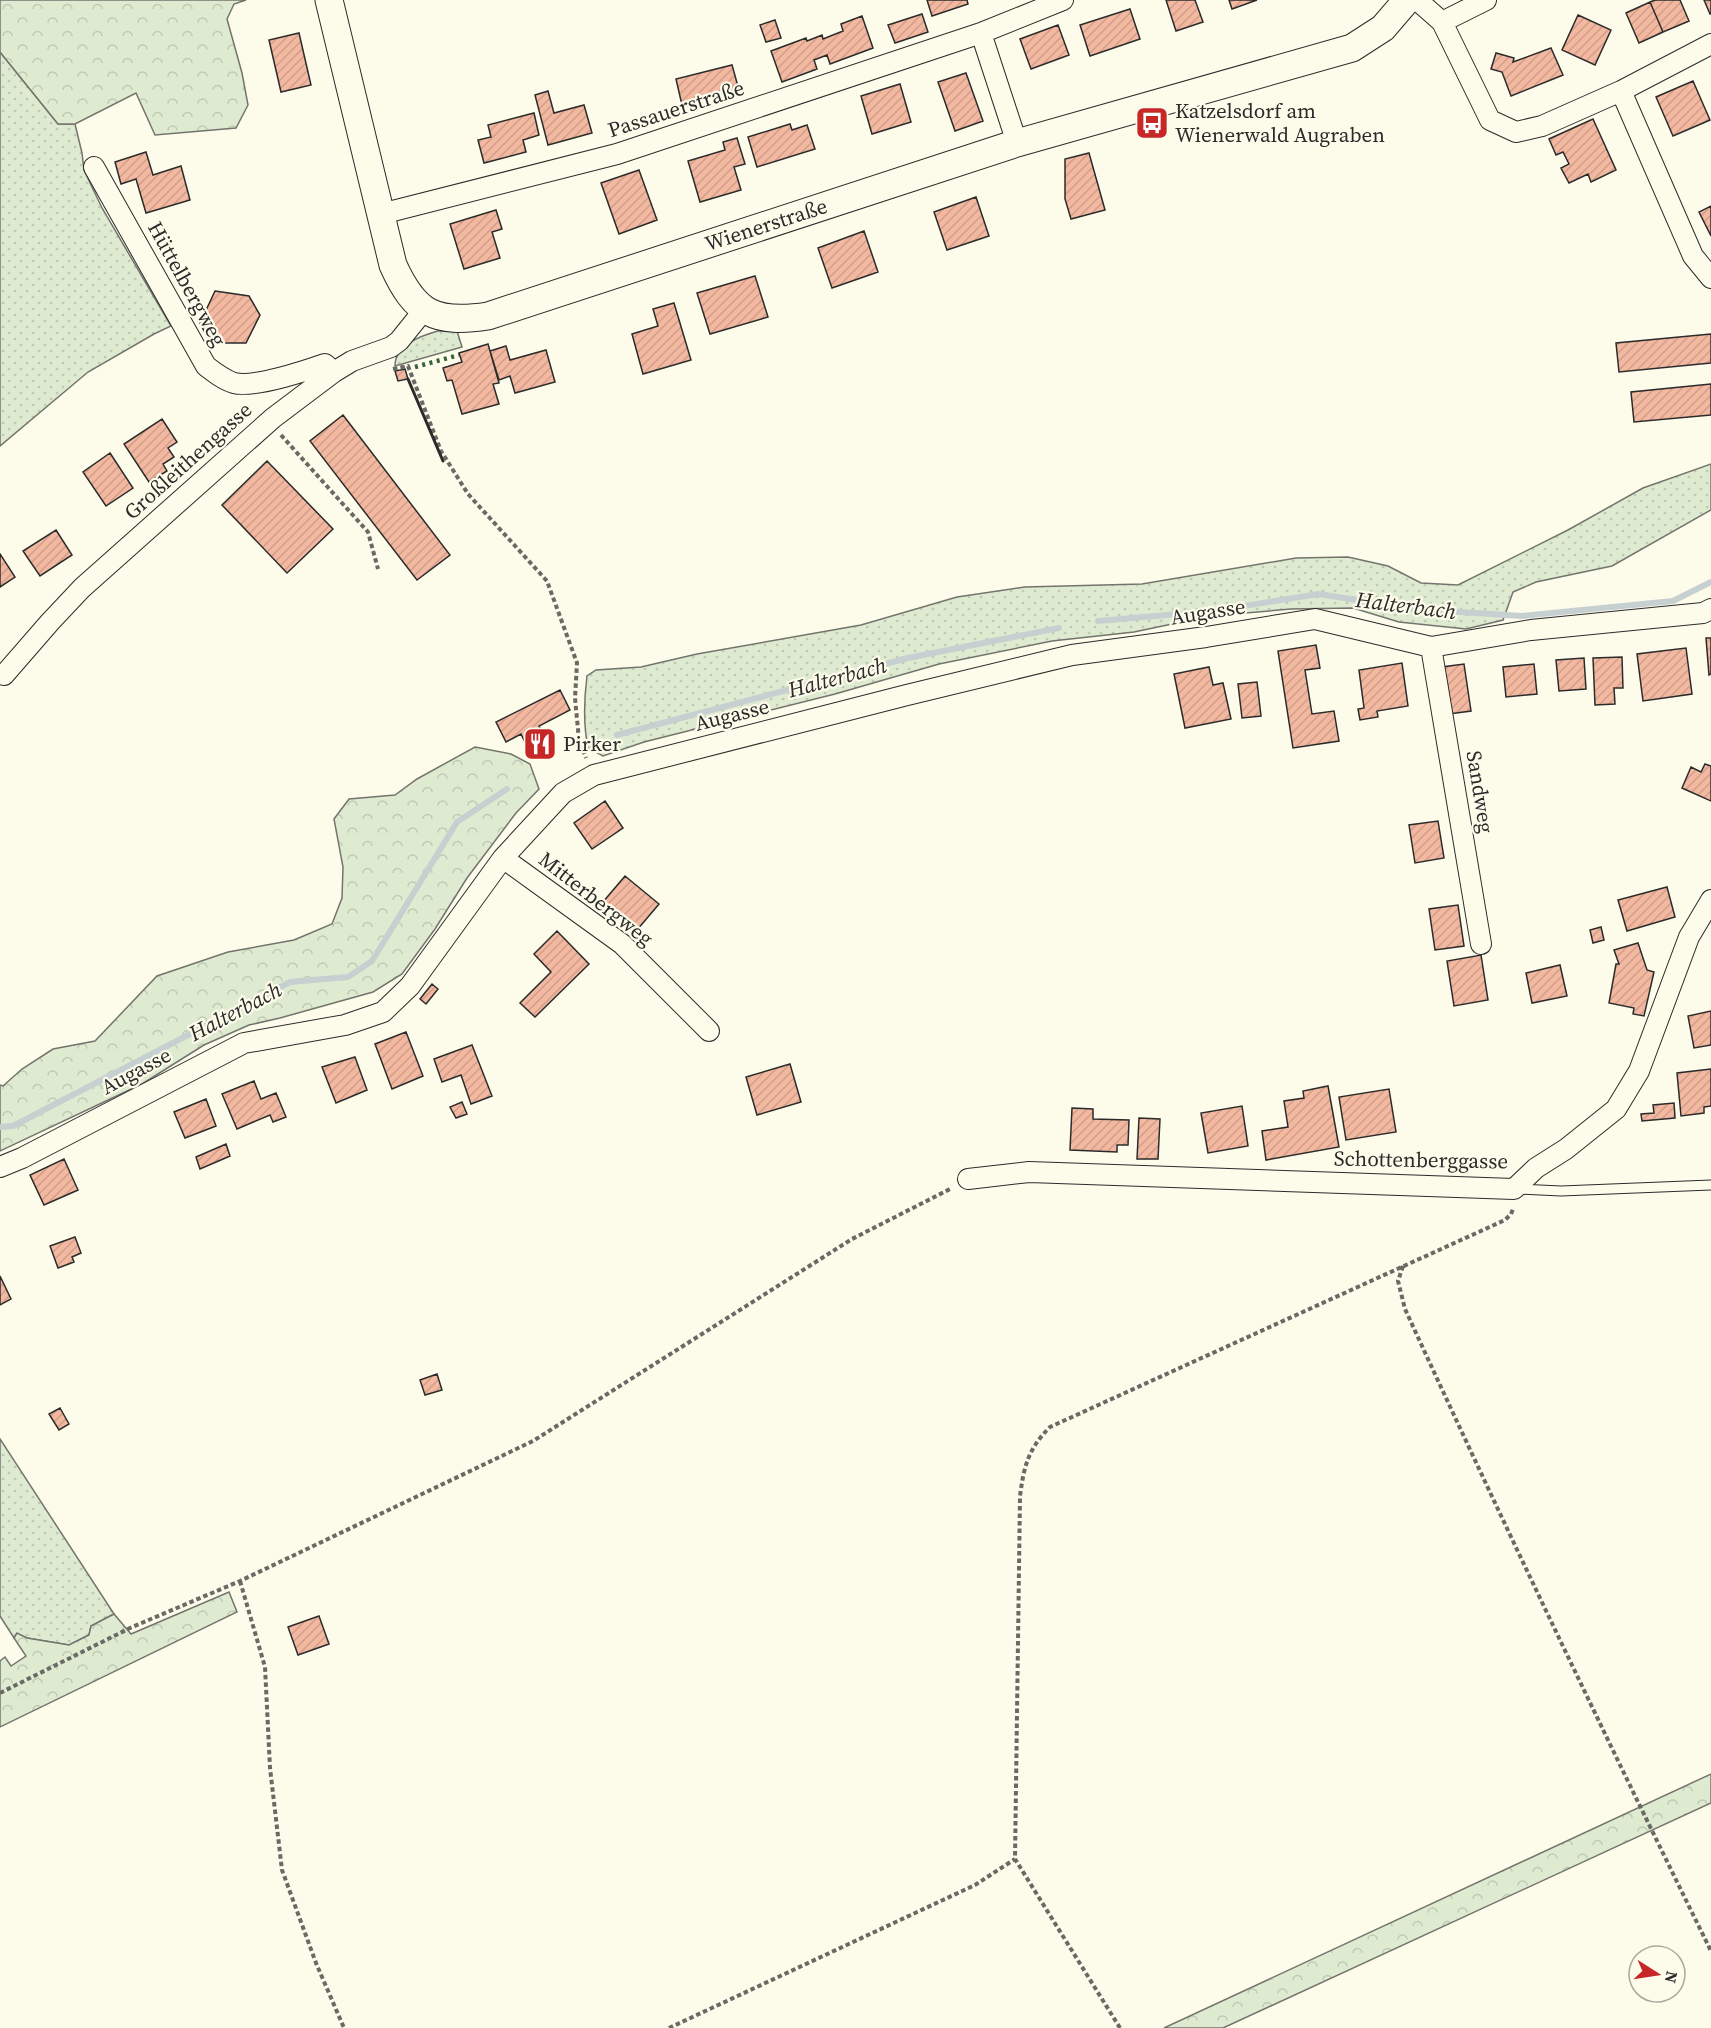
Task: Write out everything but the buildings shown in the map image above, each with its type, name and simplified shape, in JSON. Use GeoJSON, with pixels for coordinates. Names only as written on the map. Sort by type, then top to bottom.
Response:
{"type":"FeatureCollection","features":[{"type":"Feature","properties":{"kind":"street","name":"Wienerstraße"},"geometry":{"type":"LineString","coordinates":[[329,0],[393,265],[403,287],[424,310],[450,319],[464,320],[488,316],[1017,143],[1352,48],[1383,28],[1407,0]]}},
{"type":"Feature","properties":{"kind":"street","name":"Passauerstraße"},"geometry":{"type":"LineString","coordinates":[[381,214],[617,154],[981,33],[1063,0]]}},
{"type":"Feature","properties":{"kind":"street"},"geometry":{"type":"LineString","coordinates":[[1417,0],[1442,22],[1490,120],[1516,132],[1542,126],[1622,91],[1711,44]]}},
{"type":"Feature","properties":{"kind":"street"},"geometry":{"type":"LineString","coordinates":[[1442,22],[1486,0]]}},
{"type":"Feature","properties":{"kind":"street"},"geometry":{"type":"LineString","coordinates":[[981,33],[1017,143]]}},
{"type":"Feature","properties":{"kind":"street"},"geometry":{"type":"LineString","coordinates":[[1622,91],[1694,256],[1711,278]]}},
{"type":"Feature","properties":{"kind":"street","name":"Hüttelbergweg"},"geometry":{"type":"LineString","coordinates":[[94,167],[206,366],[221,377],[236,383],[250,383],[301,373],[325,364],[334,372]]}},
{"type":"Feature","properties":{"kind":"street","name":"Großleithengasse"},"geometry":{"type":"LineString","coordinates":[[4,675],[82,588],[273,418],[334,372],[399,341],[424,310]]}},
{"type":"Feature","properties":{"kind":"street","name":"Augasse"},"geometry":{"type":"LineString","coordinates":[[0,1167],[22,1158],[244,1043],[345,1025],[383,1012],[410,986],[503,858],[563,793],[594,776],[1072,655],[1206,637],[1315,619],[1431,647],[1531,630],[1703,613],[1711,609]]}},
{"type":"Feature","properties":{"kind":"street","name":"Sandweg"},"geometry":{"type":"LineString","coordinates":[[1431,647],[1481,944]]}},
{"type":"Feature","properties":{"kind":"street","name":"Mitterbergweg"},"geometry":{"type":"LineString","coordinates":[[503,858],[622,944],[709,1030]]}},
{"type":"Feature","properties":{"kind":"street","name":"Schottenberggasse"},"geometry":{"type":"LineString","coordinates":[[968,1179],[1029,1172],[1514,1189],[1536,1168],[1566,1149],[1616,1109],[1640,1071],[1689,937],[1711,900]]}},
{"type":"Feature","properties":{"kind":"lane"},"geometry":{"type":"LineString","coordinates":[[1514,1189],[1561,1191],[1711,1185]]}},
{"type":"Feature","properties":{"kind":"path"},"geometry":{"type":"LineString","coordinates":[[382,351],[393,369],[408,366],[441,451],[468,494],[547,581],[577,663],[574,698],[579,740]]}},
{"type":"Feature","properties":{"kind":"path"},"geometry":{"type":"LineString","coordinates":[[273,418],[282,437],[368,531],[378,569]]}},
{"type":"Feature","properties":{"kind":"path"},"geometry":{"type":"LineString","coordinates":[[0,1693],[130,1628],[240,1581],[533,1441],[852,1239],[968,1179]]}},
{"type":"Feature","properties":{"kind":"path"},"geometry":{"type":"LineString","coordinates":[[1120,2028],[1015,1859],[1020,1496],[1028,1455],[1038,1439],[1050,1427],[1505,1220],[1514,1207],[1514,1189]]}},
{"type":"Feature","properties":{"kind":"path"},"geometry":{"type":"LineString","coordinates":[[1403,1266],[1398,1281],[1410,1319],[1564,1652],[1711,1951]]}},
{"type":"Feature","properties":{"kind":"path"},"geometry":{"type":"LineString","coordinates":[[240,1581],[265,1667],[270,1768],[282,1870],[316,1963],[344,2028]]}},
{"type":"Feature","properties":{"kind":"path"},"geometry":{"type":"LineString","coordinates":[[669,2028],[975,1885],[1015,1859]]}},
{"type":"Feature","properties":{"kind":"green space"},"geometry":{"type":"Polygon","coordinates":[[[0,0],[246,0],[234,4],[227,19],[248,105],[236,128],[155,135],[136,93],[75,124],[58,124],[0,52],[0,0]]]}},
{"type":"Feature","properties":{"kind":"green space"},"geometry":{"type":"Polygon","coordinates":[[[0,52],[58,124],[75,124],[84,170],[102,208],[171,326],[88,372],[0,446],[0,52]]]}},
{"type":"Feature","properties":{"kind":"green space"},"geometry":{"type":"Polygon","coordinates":[[[438,331],[457,331],[462,347],[395,366],[399,352],[410,342],[438,331]]]}},
{"type":"Feature","properties":{"kind":"green space"},"geometry":{"type":"Polygon","coordinates":[[[1711,464],[1711,510],[1612,566],[1536,582],[1513,592],[1503,620],[1466,629],[1399,622],[1353,608],[1291,609],[1210,616],[1134,632],[1052,641],[939,664],[835,694],[644,742],[603,756],[588,748],[585,721],[586,685],[587,676],[596,670],[641,667],[697,654],[861,625],[957,597],[1025,587],[1142,584],[1296,558],[1348,557],[1388,566],[1421,583],[1458,585],[1568,530],[1643,488],[1711,464]]]}},
{"type":"Feature","properties":{"kind":"green space"},"geometry":{"type":"Polygon","coordinates":[[[475,747],[511,754],[530,764],[539,789],[516,813],[467,878],[435,929],[402,974],[373,992],[249,1025],[204,1045],[142,1084],[0,1151],[0,1085],[3,1086],[22,1069],[53,1049],[95,1041],[157,976],[228,952],[294,940],[332,924],[342,898],[343,867],[334,819],[349,799],[395,795],[417,779],[475,747]]]}},
{"type":"Feature","properties":{"kind":"green space"},"geometry":{"type":"Polygon","coordinates":[[[0,1439],[114,1614],[91,1626],[89,1635],[69,1645],[27,1638],[17,1634],[14,1638],[0,1616],[0,1439]]]}},
{"type":"Feature","properties":{"kind":"green space"},"geometry":{"type":"Polygon","coordinates":[[[229,1592],[237,1612],[0,1727],[0,1661],[5,1657],[11,1666],[26,1656],[14,1638],[17,1633],[27,1638],[69,1645],[89,1635],[91,1626],[114,1614],[131,1634],[229,1592]]]}},
{"type":"Feature","properties":{"kind":"green space"},"geometry":{"type":"Polygon","coordinates":[[[1711,1774],[1711,1803],[1223,2028],[1164,2028],[1711,1774]]]}},
{"type":"Feature","properties":{"kind":"waterway","name":"Halterbach"},"geometry":{"type":"LineString","coordinates":[[1098,621],[1212,611],[1319,594],[1412,609],[1522,616],[1673,601],[1711,582]]}},
{"type":"Feature","properties":{"kind":"waterway","name":"Halterbach"},"geometry":{"type":"LineString","coordinates":[[617,735],[908,658],[1059,628]]}},
{"type":"Feature","properties":{"kind":"waterway","name":"Halterbach"},"geometry":{"type":"LineString","coordinates":[[0,1127],[13,1126],[290,982],[348,977],[372,961],[457,822],[507,789]]}},
{"type":"Feature","properties":{"kind":"hedge"},"geometry":{"type":"LineString","coordinates":[[415,367],[459,355]]}},
{"type":"Feature","properties":{"kind":"wall"},"geometry":{"type":"LineString","coordinates":[[408,379],[443,461]]}},
{"type":"Feature","properties":{"kind":"place","name":"Katzelsdorf am Wienerwald Augraben"},"geometry":{"type":"Point","coordinates":[1152,123]}},
{"type":"Feature","properties":{"kind":"place","name":"Pirker"},"geometry":{"type":"Point","coordinates":[540,744]}}]}
